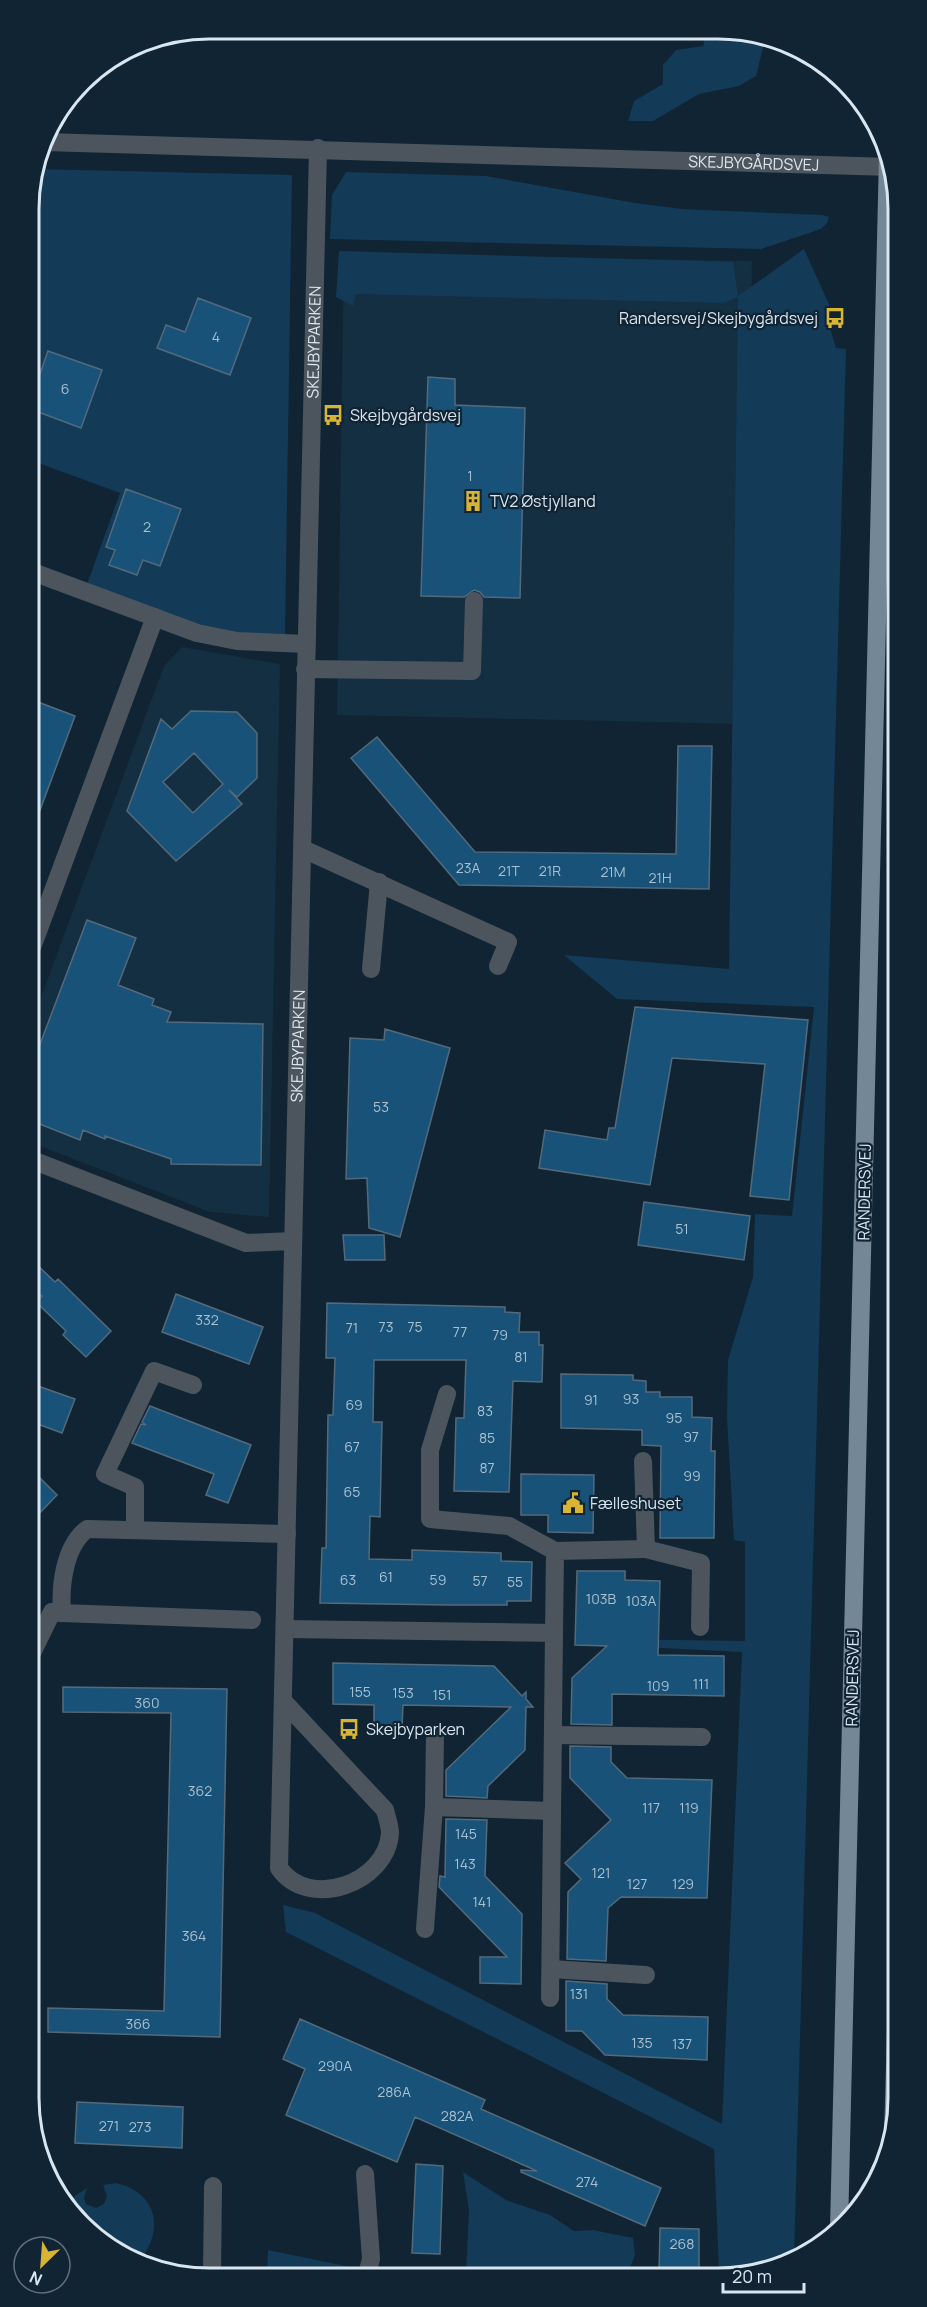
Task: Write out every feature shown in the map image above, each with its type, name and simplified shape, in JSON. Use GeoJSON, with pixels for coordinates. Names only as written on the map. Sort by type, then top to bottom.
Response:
{"type":"FeatureCollection","features":[{"type":"Feature","properties":{"kind":"main road","name":"RANDERSVEJ"},"geometry":{"type":"LineString","coordinates":[[838,2218],[888,207]]}},
{"type":"Feature","properties":{"kind":"street","name":"SKEJBYGÅRDSVEJ"},"geometry":{"type":"LineString","coordinates":[[53,142],[881,163]]}},
{"type":"Feature","properties":{"kind":"street","name":"SKEJBYPARKEN"},"geometry":{"type":"LineString","coordinates":[[284,1702],[385,1810],[390,1827],[387,1846],[377,1863],[358,1879],[332,1890],[320,1892],[288,1881],[279,1868],[318,148]]}},
{"type":"Feature","properties":{"kind":"street"},"geometry":{"type":"LineString","coordinates":[[39,574],[220,639],[306,644]]}},
{"type":"Feature","properties":{"kind":"street"},"geometry":{"type":"LineString","coordinates":[[305,669],[472,671],[474,601]]}},
{"type":"Feature","properties":{"kind":"street"},"geometry":{"type":"LineString","coordinates":[[39,929],[155,617]]}},
{"type":"Feature","properties":{"kind":"street"},"geometry":{"type":"LineString","coordinates":[[303,849],[508,942],[498,966]]}},
{"type":"Feature","properties":{"kind":"street"},"geometry":{"type":"LineString","coordinates":[[371,969],[379,882]]}},
{"type":"Feature","properties":{"kind":"street"},"geometry":{"type":"LineString","coordinates":[[39,1163],[246,1243],[292,1242]]}},
{"type":"Feature","properties":{"kind":"street"},"geometry":{"type":"LineString","coordinates":[[135,1528],[135,1487],[105,1474],[154,1371],[193,1385]]}},
{"type":"Feature","properties":{"kind":"street"},"geometry":{"type":"LineString","coordinates":[[447,1394],[430,1450],[430,1519],[509,1526],[555,1551],[646,1549],[701,1563],[700,1627]]}},
{"type":"Feature","properties":{"kind":"street"},"geometry":{"type":"LineString","coordinates":[[643,1461],[646,1549]]}},
{"type":"Feature","properties":{"kind":"street"},"geometry":{"type":"LineString","coordinates":[[62,1613],[60,1588],[78,1536],[87,1529],[135,1528],[287,1534]]}},
{"type":"Feature","properties":{"kind":"street"},"geometry":{"type":"LineString","coordinates":[[550,1998],[555,1551]]}},
{"type":"Feature","properties":{"kind":"street"},"geometry":{"type":"LineString","coordinates":[[39,1639],[52,1612],[252,1620]]}},
{"type":"Feature","properties":{"kind":"street"},"geometry":{"type":"LineString","coordinates":[[285,1629],[554,1632]]}},
{"type":"Feature","properties":{"kind":"street"},"geometry":{"type":"LineString","coordinates":[[425,1929],[434,1806],[435,1733]]}},
{"type":"Feature","properties":{"kind":"street"},"geometry":{"type":"LineString","coordinates":[[554,1735],[702,1737]]}},
{"type":"Feature","properties":{"kind":"street"},"geometry":{"type":"LineString","coordinates":[[434,1806],[552,1811]]}},
{"type":"Feature","properties":{"kind":"street"},"geometry":{"type":"LineString","coordinates":[[551,1969],[646,1975]]}},
{"type":"Feature","properties":{"kind":"street"},"geometry":{"type":"LineString","coordinates":[[365,2174],[371,2259],[369,2268]]}},
{"type":"Feature","properties":{"kind":"street"},"geometry":{"type":"LineString","coordinates":[[212,2268],[213,2186]]}},
{"type":"Feature","properties":{"kind":"shaded area"},"geometry":{"type":"Polygon","coordinates":[[[704,39],[740,40],[764,45],[756,76],[739,86],[699,94],[653,121],[628,121],[634,101],[663,84],[663,65],[676,50],[703,46],[704,39]]]}},
{"type":"Feature","properties":{"kind":"shaded area"},"geometry":{"type":"Polygon","coordinates":[[[44,169],[292,175],[285,635],[242,634],[201,628],[86,587],[120,493],[39,463],[39,198],[44,169]]]}},
{"type":"Feature","properties":{"kind":"shaded area"},"geometry":{"type":"Polygon","coordinates":[[[346,172],[486,176],[635,203],[682,209],[829,217],[821,229],[761,249],[330,239],[332,195],[346,172]]]}},
{"type":"Feature","properties":{"kind":"shaded area"},"geometry":{"type":"Polygon","coordinates":[[[804,249],[829,304],[829,324],[836,348],[846,349],[794,2249],[762,2262],[740,2267],[719,2268],[714,2149],[286,1932],[283,1905],[315,1913],[722,2124],[742,1652],[622,1646],[611,1639],[745,1641],[745,1542],[734,1540],[727,1418],[728,1360],[753,1277],[755,1214],[792,1216],[814,1007],[617,999],[564,955],[729,969],[738,297],[724,303],[356,294],[353,306],[336,297],[339,251],[733,262],[738,296],[804,249]]]}},
{"type":"Feature","properties":{"kind":"shaded area"},"geometry":{"type":"Polygon","coordinates":[[[344,253],[752,261],[744,724],[337,715],[344,253]]]}},
{"type":"Feature","properties":{"kind":"shaded area"},"geometry":{"type":"Polygon","coordinates":[[[182,647],[280,664],[269,1217],[210,1212],[39,1146],[39,1002],[164,666],[182,647]]]}},
{"type":"Feature","properties":{"kind":"shaded area"},"geometry":{"type":"Polygon","coordinates":[[[463,2172],[506,2200],[550,2215],[574,2231],[593,2230],[633,2238],[635,2255],[630,2268],[466,2268],[469,2210],[463,2172]]]}},
{"type":"Feature","properties":{"kind":"shaded area"},"geometry":{"type":"Polygon","coordinates":[[[116,2183],[130,2188],[148,2203],[154,2224],[153,2235],[144,2254],[114,2239],[97,2226],[72,2198],[87,2188],[84,2198],[86,2204],[96,2208],[104,2204],[107,2196],[103,2185],[116,2183]]]}},
{"type":"Feature","properties":{"kind":"shaded area"},"geometry":{"type":"Polygon","coordinates":[[[268,2250],[355,2268],[267,2268],[268,2250]]]}},
{"type":"Feature","properties":{"kind":"building"},"geometry":{"type":"Polygon","coordinates":[[[198,298],[251,318],[230,375],[157,348],[166,325],[185,332],[198,298]]]}},
{"type":"Feature","properties":{"kind":"building"},"geometry":{"type":"Polygon","coordinates":[[[48,351],[102,370],[81,428],[39,412],[39,376],[48,351]]]}},
{"type":"Feature","properties":{"kind":"building","name":"TV2 Østjylland"},"geometry":{"type":"Polygon","coordinates":[[[428,377],[455,379],[455,405],[525,408],[520,598],[484,597],[480,592],[474,590],[464,597],[421,596],[428,377]]]}},
{"type":"Feature","properties":{"kind":"building"},"geometry":{"type":"Polygon","coordinates":[[[126,489],[181,509],[160,566],[143,560],[137,575],[109,565],[115,550],[106,547],[126,489]]]}},
{"type":"Feature","properties":{"kind":"building"},"geometry":{"type":"Polygon","coordinates":[[[39,702],[75,716],[39,813],[39,702]]]}},
{"type":"Feature","properties":{"kind":"building"},"geometry":{"type":"Polygon","coordinates":[[[191,711],[237,712],[257,733],[257,778],[237,797],[229,790],[242,804],[176,861],[127,811],[161,719],[172,729],[191,711]],[[194,753],[163,782],[193,813],[223,784],[194,753]]]}},
{"type":"Feature","properties":{"kind":"building"},"geometry":{"type":"Polygon","coordinates":[[[377,737],[475,852],[676,854],[678,746],[712,746],[709,889],[459,885],[351,758],[377,737]]]}},
{"type":"Feature","properties":{"kind":"building"},"geometry":{"type":"Polygon","coordinates":[[[87,920],[136,938],[118,985],[154,999],[152,1005],[171,1012],[167,1022],[263,1024],[261,1165],[171,1164],[171,1159],[105,1136],[105,1139],[83,1130],[80,1140],[39,1124],[39,1047],[87,920]]]}},
{"type":"Feature","properties":{"kind":"building"},"geometry":{"type":"Polygon","coordinates":[[[635,1007],[808,1020],[789,1200],[750,1196],[765,1064],[672,1058],[650,1185],[539,1168],[545,1130],[607,1140],[609,1128],[615,1128],[635,1007]]]}},
{"type":"Feature","properties":{"kind":"building"},"geometry":{"type":"Polygon","coordinates":[[[385,1029],[450,1048],[400,1237],[369,1228],[367,1178],[346,1179],[350,1038],[384,1040],[385,1029]]]}},
{"type":"Feature","properties":{"kind":"building"},"geometry":{"type":"Polygon","coordinates":[[[644,1202],[750,1216],[744,1260],[638,1245],[644,1202]]]}},
{"type":"Feature","properties":{"kind":"building"},"geometry":{"type":"Polygon","coordinates":[[[343,1235],[384,1235],[385,1260],[345,1260],[343,1235]]]}},
{"type":"Feature","properties":{"kind":"building"},"geometry":{"type":"Polygon","coordinates":[[[39,1267],[55,1282],[58,1279],[111,1331],[86,1357],[63,1335],[66,1331],[39,1305],[39,1299],[42,1296],[39,1294],[39,1267]]]}},
{"type":"Feature","properties":{"kind":"building"},"geometry":{"type":"Polygon","coordinates":[[[176,1294],[263,1327],[249,1364],[162,1332],[176,1294]]]}},
{"type":"Feature","properties":{"kind":"building"},"geometry":{"type":"Polygon","coordinates":[[[327,1303],[505,1307],[505,1312],[520,1313],[519,1332],[539,1332],[539,1345],[543,1345],[542,1382],[513,1381],[509,1492],[454,1491],[456,1418],[464,1418],[466,1360],[374,1360],[373,1422],[382,1422],[380,1517],[370,1516],[369,1559],[412,1560],[412,1550],[501,1553],[501,1561],[532,1562],[531,1601],[507,1601],[507,1605],[320,1603],[322,1548],[326,1548],[328,1415],[333,1415],[335,1358],[326,1358],[327,1303]]]}},
{"type":"Feature","properties":{"kind":"building"},"geometry":{"type":"Polygon","coordinates":[[[561,1374],[633,1375],[633,1380],[646,1381],[646,1392],[660,1392],[660,1397],[692,1397],[692,1417],[712,1418],[711,1451],[715,1451],[714,1538],[660,1538],[661,1446],[642,1445],[642,1430],[561,1428],[561,1374]]]}},
{"type":"Feature","properties":{"kind":"building"},"geometry":{"type":"Polygon","coordinates":[[[39,1386],[75,1399],[62,1433],[39,1425],[39,1386]]]}},
{"type":"Feature","properties":{"kind":"building"},"geometry":{"type":"Polygon","coordinates":[[[150,1406],[251,1445],[228,1503],[206,1495],[214,1474],[132,1443],[141,1424],[146,1425],[142,1422],[150,1406]]]}},
{"type":"Feature","properties":{"kind":"building"},"geometry":{"type":"Polygon","coordinates":[[[521,1474],[594,1475],[593,1533],[548,1532],[548,1515],[521,1515],[521,1474]]]}},
{"type":"Feature","properties":{"kind":"building"},"geometry":{"type":"Polygon","coordinates":[[[39,1477],[57,1495],[39,1514],[39,1477]]]}},
{"type":"Feature","properties":{"kind":"building"},"geometry":{"type":"Polygon","coordinates":[[[577,1571],[625,1571],[625,1580],[660,1581],[658,1655],[724,1656],[724,1696],[612,1694],[612,1725],[571,1724],[572,1678],[607,1646],[575,1645],[577,1571]]]}},
{"type":"Feature","properties":{"kind":"building"},"geometry":{"type":"Polygon","coordinates":[[[333,1663],[494,1666],[522,1696],[526,1692],[526,1699],[533,1707],[526,1707],[525,1750],[488,1786],[487,1798],[446,1796],[446,1770],[511,1707],[403,1705],[402,1726],[374,1725],[374,1705],[333,1704],[333,1663]]]}},
{"type":"Feature","properties":{"kind":"building"},"geometry":{"type":"Polygon","coordinates":[[[63,1687],[227,1689],[220,2037],[48,2032],[48,2008],[164,2011],[171,1713],[63,1712],[63,1687]]]}},
{"type":"Feature","properties":{"kind":"building"},"geometry":{"type":"Polygon","coordinates":[[[570,1746],[611,1747],[611,1762],[627,1778],[712,1780],[707,1898],[621,1897],[608,1908],[606,1961],[567,1959],[568,1892],[581,1879],[565,1863],[611,1820],[570,1778],[570,1746]]]}},
{"type":"Feature","properties":{"kind":"building"},"geometry":{"type":"Polygon","coordinates":[[[446,1819],[487,1820],[485,1876],[522,1914],[521,1984],[480,1983],[480,1957],[507,1957],[439,1887],[440,1876],[445,1877],[446,1819]]]}},
{"type":"Feature","properties":{"kind":"building"},"geometry":{"type":"Polygon","coordinates":[[[566,1981],[607,1984],[607,1999],[623,2015],[708,2017],[707,2060],[605,2055],[582,2031],[566,2031],[566,1981]]]}},
{"type":"Feature","properties":{"kind":"building"},"geometry":{"type":"Polygon","coordinates":[[[300,2019],[485,2100],[481,2109],[661,2188],[645,2226],[521,2172],[521,2170],[537,2171],[415,2117],[397,2162],[286,2115],[305,2069],[283,2059],[300,2019]]]}},
{"type":"Feature","properties":{"kind":"building"},"geometry":{"type":"Polygon","coordinates":[[[77,2102],[183,2107],[182,2148],[75,2143],[77,2102]]]}},
{"type":"Feature","properties":{"kind":"building"},"geometry":{"type":"Polygon","coordinates":[[[416,2164],[443,2166],[440,2254],[412,2253],[416,2164]]]}},
{"type":"Feature","properties":{"kind":"building"},"geometry":{"type":"Polygon","coordinates":[[[660,2228],[699,2229],[699,2268],[659,2268],[660,2228]]]}},
{"type":"Feature","properties":{"kind":"place","name":"Randersvej/Skejbygårdsvej"},"geometry":{"type":"Point","coordinates":[835,318]}},
{"type":"Feature","properties":{"kind":"place","name":"Skejbygårdsvej"},"geometry":{"type":"Point","coordinates":[333,415]}},
{"type":"Feature","properties":{"kind":"place","name":"TV2 Østjylland"},"geometry":{"type":"Point","coordinates":[473,501]}},
{"type":"Feature","properties":{"kind":"place","name":"Fælleshuset"},"geometry":{"type":"Point","coordinates":[573,1503]}},
{"type":"Feature","properties":{"kind":"place","name":"Skejbyparken"},"geometry":{"type":"Point","coordinates":[349,1729]}}]}
